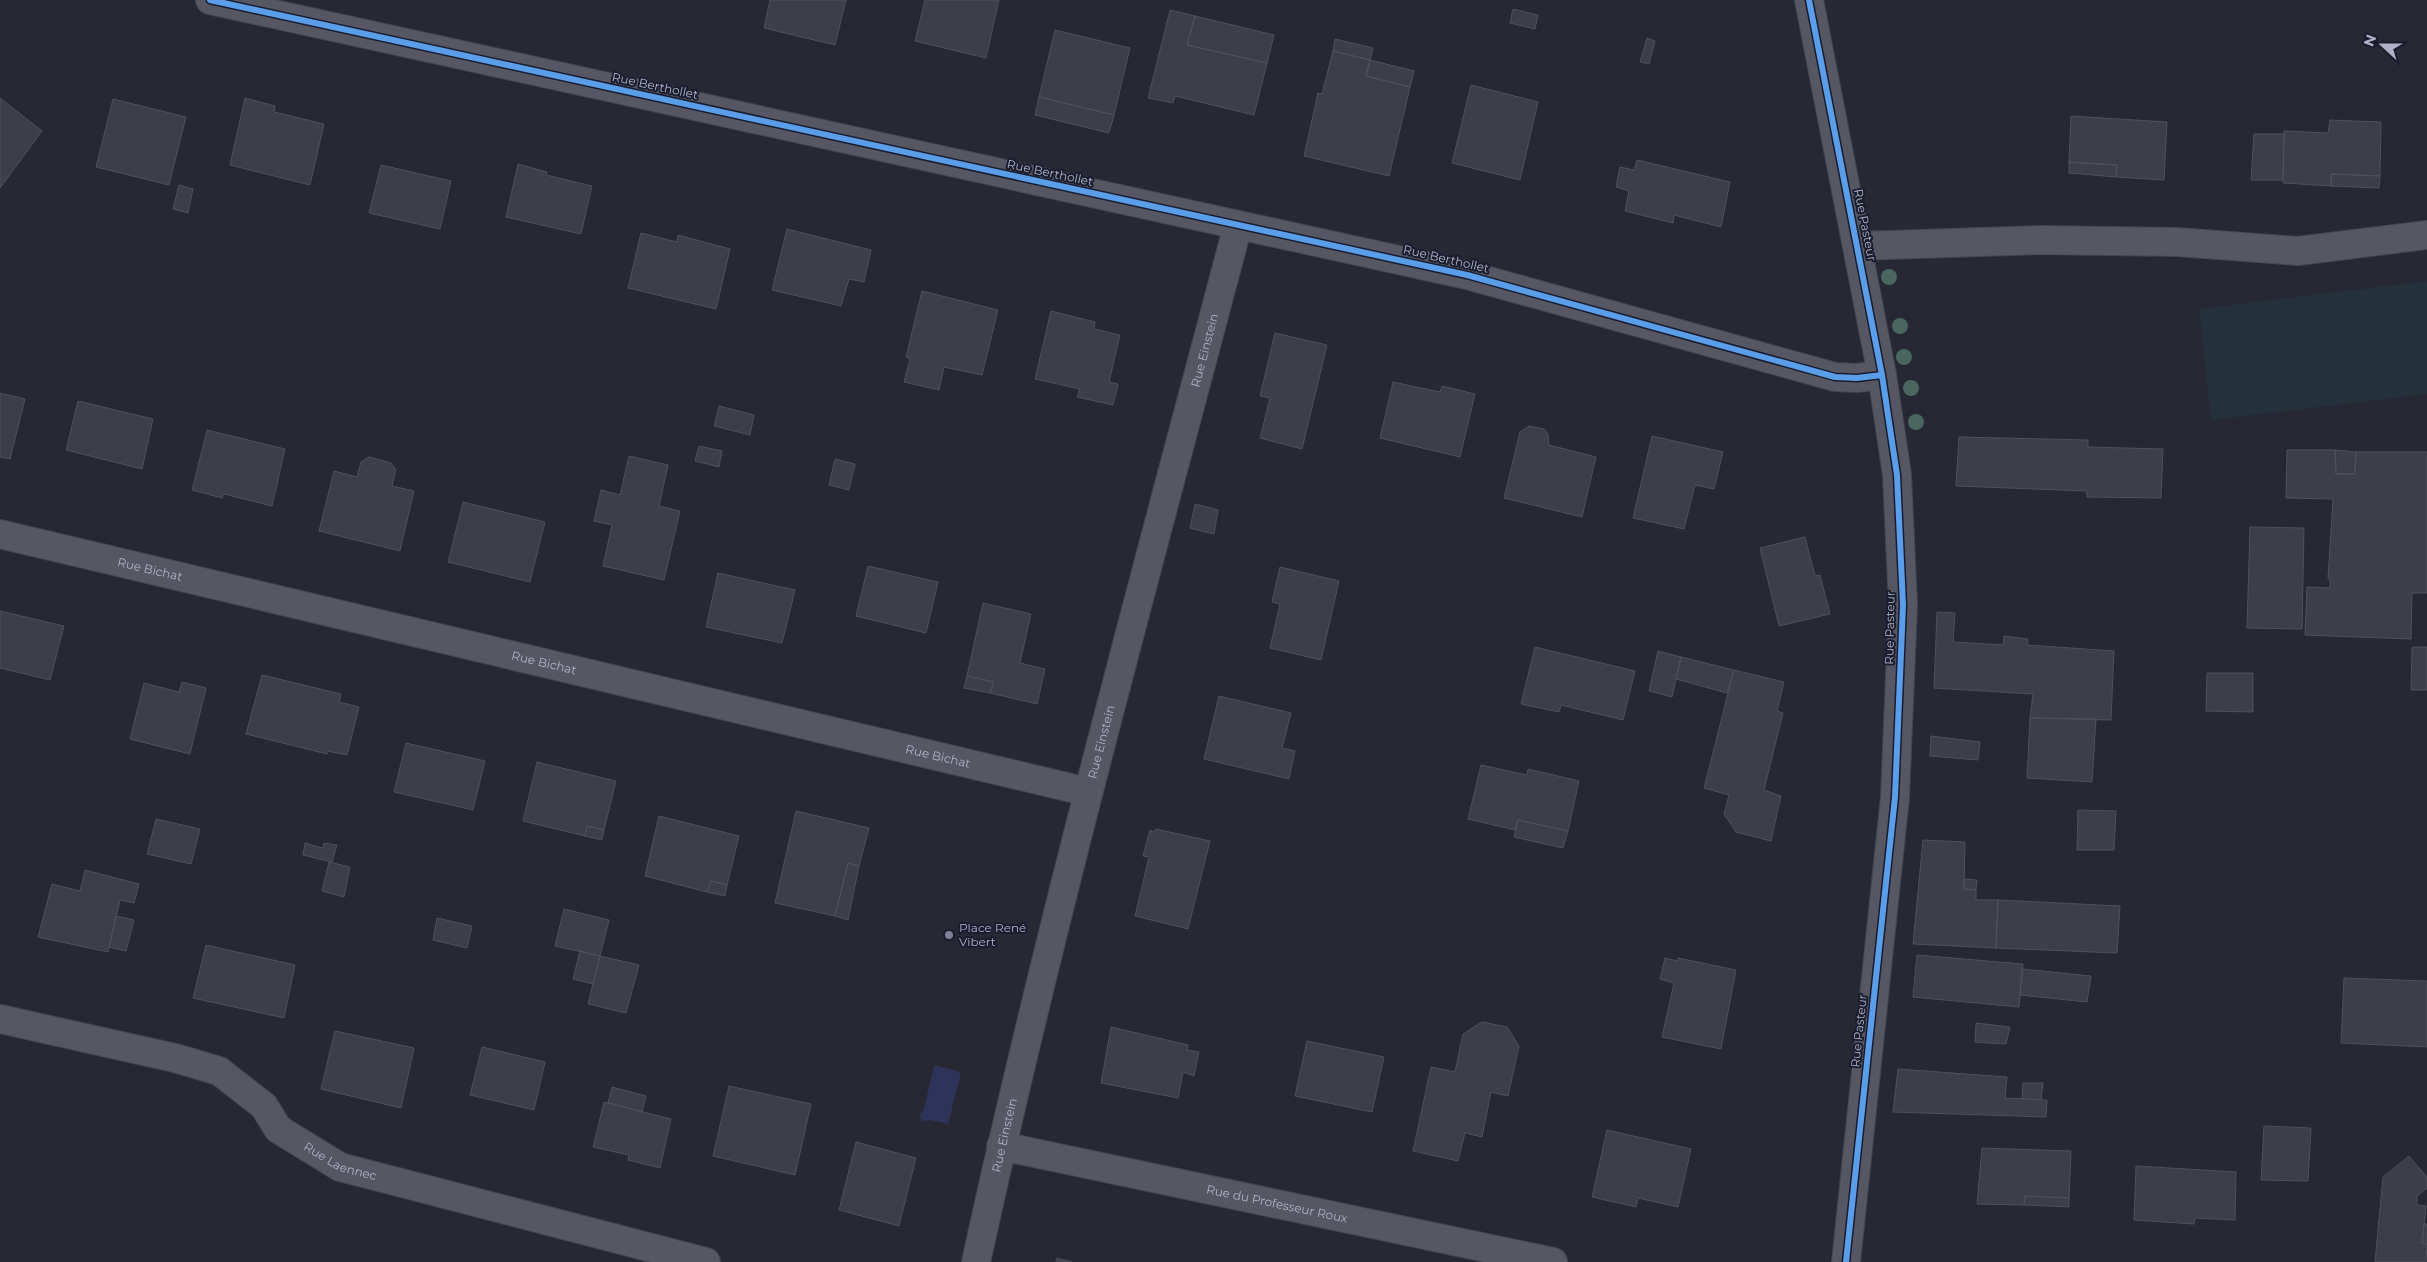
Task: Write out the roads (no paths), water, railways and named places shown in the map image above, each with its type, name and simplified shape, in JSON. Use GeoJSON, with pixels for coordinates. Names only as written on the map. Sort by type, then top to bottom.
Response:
{"type":"FeatureCollection","features":[{"type":"Feature","properties":{"kind":"street","name":"Rue Berthollet"},"geometry":{"type":"LineString","coordinates":[[210,0],[1467,275],[1835,377],[1856,378],[1882,375]]}},
{"type":"Feature","properties":{"kind":"street","name":"Rue Pasteur"},"geometry":{"type":"LineString","coordinates":[[1809,0],[1882,375],[1896,475],[1903,615],[1895,797],[1846,1262]]}},
{"type":"Feature","properties":{"kind":"street","name":"Rue Einstein"},"geometry":{"type":"LineString","coordinates":[[976,1262],[1001,1146],[1088,792],[1238,225]]}},
{"type":"Feature","properties":{"kind":"street"},"geometry":{"type":"LineString","coordinates":[[1858,246],[2040,240],[2177,242],[2298,251],[2427,235]]}},
{"type":"Feature","properties":{"kind":"street","name":"Rue Bichat"},"geometry":{"type":"LineString","coordinates":[[0,534],[1088,792]]}},
{"type":"Feature","properties":{"kind":"street","name":"Rue Laennec"},"geometry":{"type":"LineString","coordinates":[[0,1019],[175,1058],[219,1071],[264,1106],[278,1129],[340,1167],[706,1262]]}},
{"type":"Feature","properties":{"kind":"street","name":"Rue du Professeur Roux"},"geometry":{"type":"LineString","coordinates":[[1001,1146],[1553,1262]]}},
{"type":"Feature","properties":{"kind":"water"},"geometry":{"type":"Polygon","coordinates":[[[934,1065],[961,1072],[948,1124],[930,1120],[922,1121],[919,1115],[924,1109],[934,1065]]]}},
{"type":"Feature","properties":{"kind":"place","name":"Place René Vibert"},"geometry":{"type":"Point","coordinates":[949,935]}}]}
